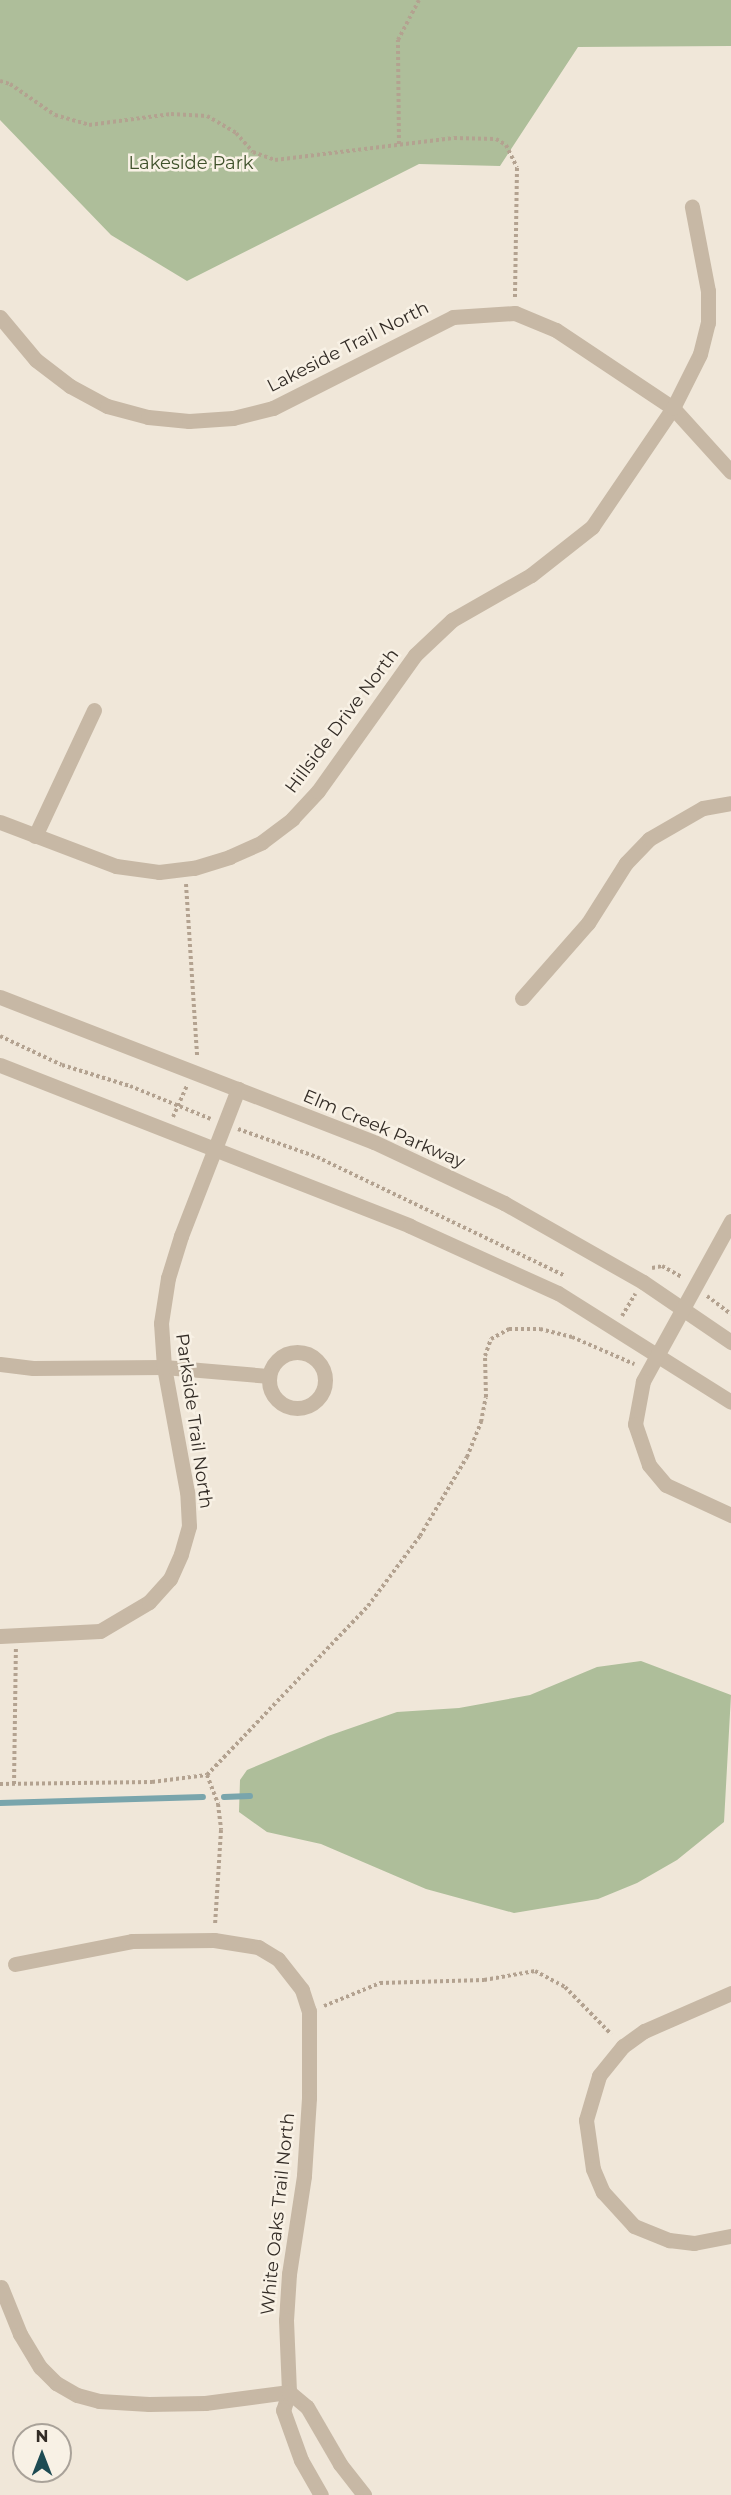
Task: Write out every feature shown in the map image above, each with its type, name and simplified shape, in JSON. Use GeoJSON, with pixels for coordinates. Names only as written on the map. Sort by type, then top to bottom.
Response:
{"type":"FeatureCollection","features":[{"type":"Feature","properties":{"kind":"street","name":"Hillside Drive North"},"geometry":{"type":"LineString","coordinates":[[0,822],[116,866],[159,872],[186,869],[262,842],[292,819],[318,791],[415,656],[452,620],[531,575],[592,527],[673,408],[700,354],[708,323],[708,291],[692,207]]}},
{"type":"Feature","properties":{"kind":"street","name":"Lakeside Trail North"},"geometry":{"type":"LineString","coordinates":[[0,317],[36,360],[70,386],[106,406],[148,417],[189,421],[233,418],[273,408],[453,317],[475,312],[515,313],[556,330],[673,408],[731,472]]}},
{"type":"Feature","properties":{"kind":"street"},"geometry":{"type":"LineString","coordinates":[[35,836],[94,710]]}},
{"type":"Feature","properties":{"kind":"street"},"geometry":{"type":"LineString","coordinates":[[522,998],[588,923],[626,863],[650,838],[703,808],[731,803]]}},
{"type":"Feature","properties":{"kind":"street","name":"Elm Creek Parkway"},"geometry":{"type":"LineString","coordinates":[[0,997],[374,1142],[504,1203],[643,1282],[731,1342]]}},
{"type":"Feature","properties":{"kind":"street"},"geometry":{"type":"LineString","coordinates":[[0,1065],[410,1226],[558,1293],[731,1402]]}},
{"type":"Feature","properties":{"kind":"street","name":"Parkside Trail North"},"geometry":{"type":"LineString","coordinates":[[0,1636],[100,1631],[148,1602],[170,1579],[189,1526],[187,1492],[164,1367],[161,1323],[168,1278],[227,1125],[238,1089]]}},
{"type":"Feature","properties":{"kind":"street"},"geometry":{"type":"LineString","coordinates":[[731,1221],[648,1371],[636,1407],[635,1424],[648,1465],[666,1485],[731,1515]]}},
{"type":"Feature","properties":{"kind":"street"},"geometry":{"type":"LineString","coordinates":[[0,1364],[33,1368],[164,1367],[268,1376]]}},
{"type":"Feature","properties":{"kind":"street","name":"White Oaks Trail North"},"geometry":{"type":"LineString","coordinates":[[15,1964],[132,1941],[214,1940],[258,1947],[278,1959],[302,1990],[309,2011],[304,2176],[286,2320],[289,2392],[283,2410],[301,2460],[321,2495]]}},
{"type":"Feature","properties":{"kind":"street"},"geometry":{"type":"LineString","coordinates":[[731,1993],[644,2031],[623,2046],[599,2076],[586,2120],[589,2153],[603,2192],[634,2226],[653,2235],[694,2243],[731,2235]]}},
{"type":"Feature","properties":{"kind":"street"},"geometry":{"type":"LineString","coordinates":[[1,2287],[20,2334],[40,2367],[56,2383],[77,2395],[99,2401],[149,2404],[205,2403],[289,2392],[308,2407],[340,2464],[364,2495]]}},
{"type":"Feature","properties":{"kind":"path"},"geometry":{"type":"LineString","coordinates":[[399,144],[398,40],[419,0]]}},
{"type":"Feature","properties":{"kind":"path"},"geometry":{"type":"LineString","coordinates":[[0,81],[10,84],[55,115],[89,125],[171,114],[207,116],[236,133],[253,152],[275,160],[399,144],[479,137],[496,139],[513,155],[517,188],[515,313]]}},
{"type":"Feature","properties":{"kind":"path"},"geometry":{"type":"LineString","coordinates":[[177,1106],[199,1049],[193,1023],[186,869]]}},
{"type":"Feature","properties":{"kind":"path"},"geometry":{"type":"LineString","coordinates":[[0,1036],[62,1065],[130,1086],[227,1125],[317,1157],[574,1282]]}},
{"type":"Feature","properties":{"kind":"path"},"geometry":{"type":"LineString","coordinates":[[601,1349],[653,1266]]}},
{"type":"Feature","properties":{"kind":"path"},"geometry":{"type":"LineString","coordinates":[[614,1306],[624,1312]]}},
{"type":"Feature","properties":{"kind":"path"},"geometry":{"type":"LineString","coordinates":[[0,1784],[152,1782],[207,1775],[368,1606],[420,1536],[467,1457],[481,1422],[486,1397],[485,1356],[491,1339],[509,1329],[540,1329],[601,1349],[648,1371]]}},
{"type":"Feature","properties":{"kind":"path"},"geometry":{"type":"LineString","coordinates":[[14,1784],[17,1636]]}},
{"type":"Feature","properties":{"kind":"path"},"geometry":{"type":"LineString","coordinates":[[207,1775],[218,1804],[221,1830],[214,1940]]}},
{"type":"Feature","properties":{"kind":"path"},"geometry":{"type":"LineString","coordinates":[[309,2011],[380,1983],[484,1980],[535,1971],[565,1987],[623,2046]]}},
{"type":"Feature","properties":{"kind":"green space","name":"Lakeside Park"},"geometry":{"type":"Polygon","coordinates":[[[0,0],[731,0],[731,46],[578,47],[500,166],[419,164],[187,281],[111,235],[0,120],[0,0]]]}},
{"type":"Feature","properties":{"kind":"green space"},"geometry":{"type":"Polygon","coordinates":[[[641,1661],[731,1695],[724,1822],[677,1860],[637,1883],[598,1899],[514,1913],[426,1889],[321,1844],[267,1832],[239,1812],[240,1780],[247,1770],[328,1736],[397,1712],[459,1708],[530,1695],[597,1667],[641,1661]]]}},
{"type":"Feature","properties":{"kind":"waterway"},"geometry":{"type":"LineString","coordinates":[[224,1797],[250,1796]]}},
{"type":"Feature","properties":{"kind":"waterway"},"geometry":{"type":"LineString","coordinates":[[0,1803],[203,1797]]}}]}
